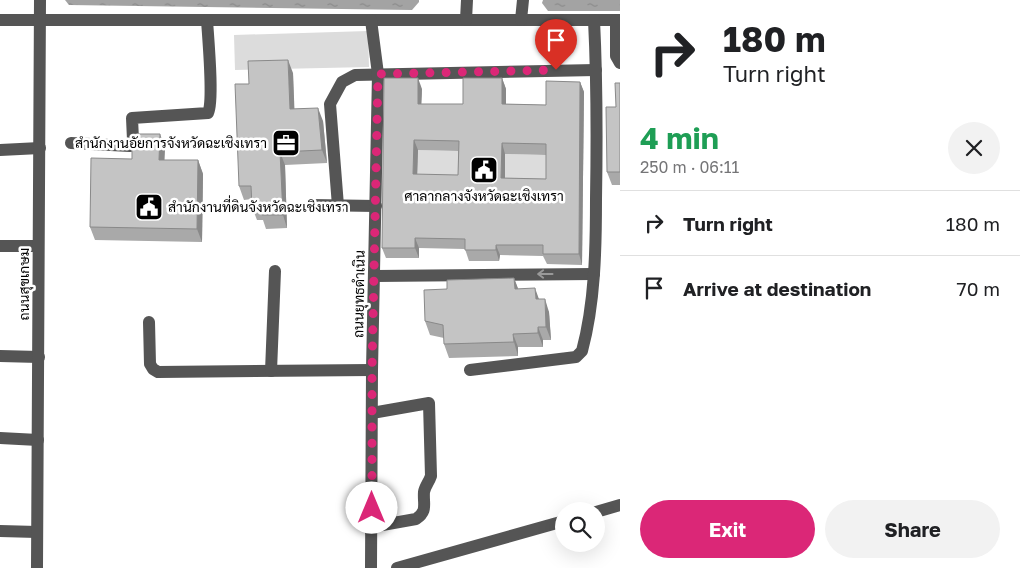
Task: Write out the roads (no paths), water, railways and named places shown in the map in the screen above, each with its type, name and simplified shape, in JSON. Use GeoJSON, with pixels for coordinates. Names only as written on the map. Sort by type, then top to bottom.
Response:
{"type":"FeatureCollection","features":[{"type":"Feature","properties":{"kind":"street","name":"ถนนสุขเกษม"},"geometry":{"type":"LineString","coordinates":[[37,568],[40,0]]}},
{"type":"Feature","properties":{"kind":"street"},"geometry":{"type":"LineString","coordinates":[[466,0],[466,20]]}},
{"type":"Feature","properties":{"kind":"street"},"geometry":{"type":"LineString","coordinates":[[522,0],[522,20]]}},
{"type":"Feature","properties":{"kind":"street"},"geometry":{"type":"LineString","coordinates":[[0,20],[618,20],[616,56],[620,63]]}},
{"type":"Feature","properties":{"kind":"street"},"geometry":{"type":"LineString","coordinates":[[71,143],[130,146],[133,140],[132,118],[208,113],[210,93],[207,20]]}},
{"type":"Feature","properties":{"kind":"street","name":"ถนนยุทธดำเนิน"},"geometry":{"type":"LineString","coordinates":[[371,20],[378,74],[372,370],[371,568]]}},
{"type":"Feature","properties":{"kind":"street"},"geometry":{"type":"LineString","coordinates":[[470,370],[576,357],[582,351],[585,342],[594,274],[597,161],[594,20]]}},
{"type":"Feature","properties":{"kind":"street"},"geometry":{"type":"LineString","coordinates":[[338,206],[330,104],[342,82],[355,75],[596,70]]}},
{"type":"Feature","properties":{"kind":"street"},"geometry":{"type":"LineString","coordinates":[[0,150],[40,148]]}},
{"type":"Feature","properties":{"kind":"street"},"geometry":{"type":"LineString","coordinates":[[311,205],[376,206]]}},
{"type":"Feature","properties":{"kind":"street"},"geometry":{"type":"LineString","coordinates":[[0,246],[38,246]]}},
{"type":"Feature","properties":{"kind":"street"},"geometry":{"type":"LineString","coordinates":[[271,371],[275,271]]}},
{"type":"Feature","properties":{"kind":"street"},"geometry":{"type":"LineString","coordinates":[[375,276],[594,274]]}},
{"type":"Feature","properties":{"kind":"street"},"geometry":{"type":"LineString","coordinates":[[149,322],[150,364],[152,369],[158,372],[372,370]]}},
{"type":"Feature","properties":{"kind":"street"},"geometry":{"type":"LineString","coordinates":[[0,356],[39,358]]}},
{"type":"Feature","properties":{"kind":"street"},"geometry":{"type":"LineString","coordinates":[[371,527],[416,519],[421,515],[425,507],[424,490],[431,476],[429,403],[372,413]]}},
{"type":"Feature","properties":{"kind":"street"},"geometry":{"type":"LineString","coordinates":[[0,438],[38,440]]}},
{"type":"Feature","properties":{"kind":"street"},"geometry":{"type":"LineString","coordinates":[[605,509],[620,505]]}},
{"type":"Feature","properties":{"kind":"street"},"geometry":{"type":"LineString","coordinates":[[397,568],[555,524]]}},
{"type":"Feature","properties":{"kind":"street"},"geometry":{"type":"LineString","coordinates":[[0,531],[37,532]]}},
{"type":"Feature","properties":{"kind":"water"},"geometry":{"type":"Polygon","coordinates":[[[65,0],[419,0],[419,2],[412,10],[69,5],[65,0]]]}},
{"type":"Feature","properties":{"kind":"water"},"geometry":{"type":"Polygon","coordinates":[[[543,0],[620,0],[620,11],[548,11],[542,3],[543,0]]]}},
{"type":"Feature","properties":{"kind":"place","name":"สำนักงานอัยการจังหวัดฉะเชิงเทรา"},"geometry":{"type":"Point","coordinates":[286,143]}},
{"type":"Feature","properties":{"kind":"place","name":"ศาลากลางจังหวัดฉะเชิงเทรา"},"geometry":{"type":"Point","coordinates":[484,170]}},
{"type":"Feature","properties":{"kind":"place","name":"สำนักงานที่ดินจังหวัดฉะเชิงเทรา"},"geometry":{"type":"Point","coordinates":[149,207]}}]}
